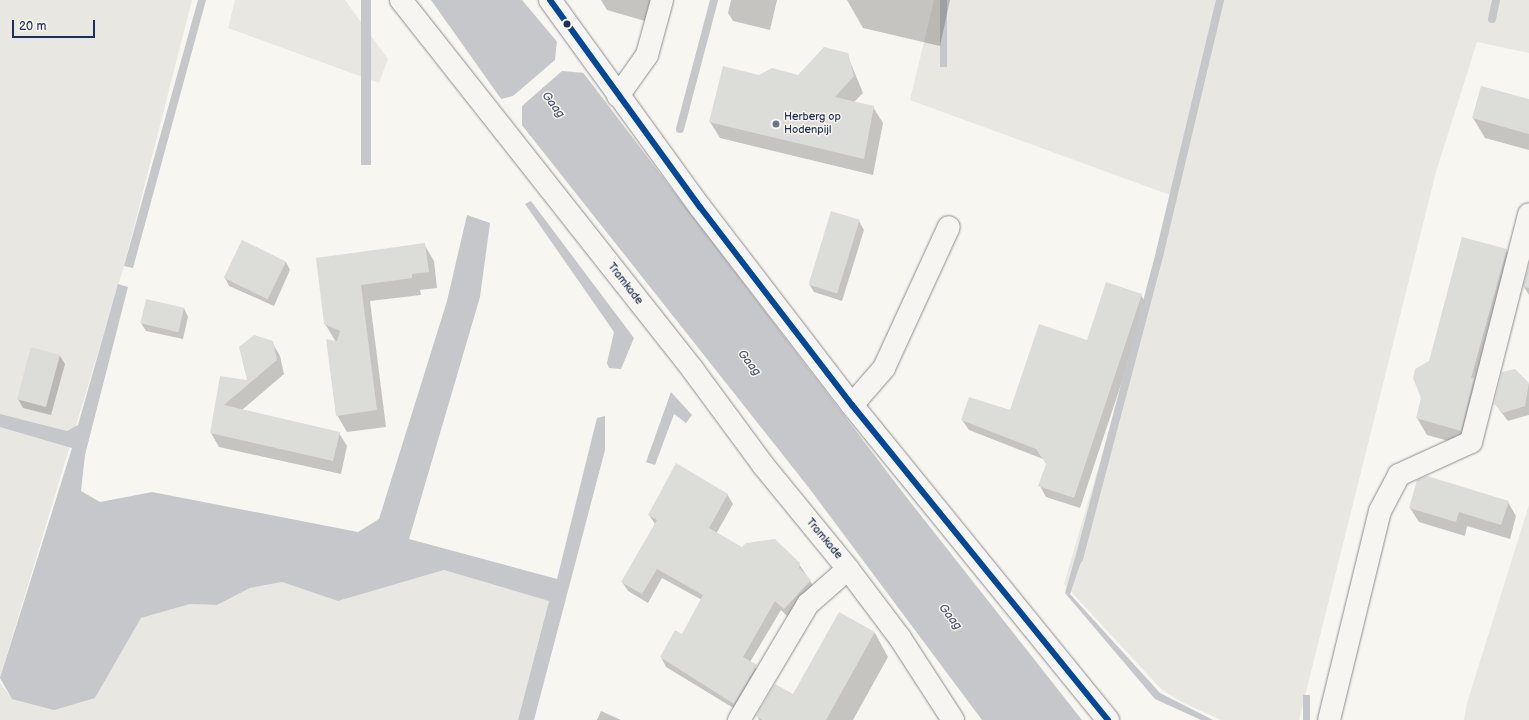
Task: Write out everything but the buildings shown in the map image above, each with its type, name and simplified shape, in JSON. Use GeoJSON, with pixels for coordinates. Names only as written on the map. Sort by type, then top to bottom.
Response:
{"type":"FeatureCollection","features":[{"type":"Feature","properties":{"kind":"street","name":"Tramkade"},"geometry":{"type":"LineString","coordinates":[[401,0],[693,370],[762,465],[848,569],[900,638],[953,720]]}},
{"type":"Feature","properties":{"kind":"street"},"geometry":{"type":"LineString","coordinates":[[550,0],[618,96],[852,405],[1108,720]]}},
{"type":"Feature","properties":{"kind":"street"},"geometry":{"type":"LineString","coordinates":[[618,96],[647,55],[662,0]]}},
{"type":"Feature","properties":{"kind":"street"},"geometry":{"type":"LineString","coordinates":[[1329,720],[1380,511],[1399,475],[1472,442],[1529,214]]}},
{"type":"Feature","properties":{"kind":"street"},"geometry":{"type":"LineString","coordinates":[[852,405],[884,368],[949,227]]}},
{"type":"Feature","properties":{"kind":"street","name":"Tramkade"},"geometry":{"type":"LineString","coordinates":[[739,720],[808,604],[848,569]]}},
{"type":"Feature","properties":{"kind":"shaded area"},"geometry":{"type":"Polygon","coordinates":[[[0,0],[192,0],[124,266],[0,678],[0,0]]]}},
{"type":"Feature","properties":{"kind":"shaded area"},"geometry":{"type":"Polygon","coordinates":[[[235,0],[345,0],[388,59],[379,83],[228,28],[235,0]]]}},
{"type":"Feature","properties":{"kind":"shaded area"},"geometry":{"type":"Polygon","coordinates":[[[934,0],[1529,0],[1529,53],[1477,42],[1436,172],[1299,720],[1221,720],[1184,703],[1162,690],[1064,584],[1138,332],[1170,195],[910,100],[934,0]]]}},
{"type":"Feature","properties":{"kind":"shaded area"},"geometry":{"type":"Polygon","coordinates":[[[1529,505],[1529,720],[1464,720],[1467,703],[1529,505]]]}},
{"type":"Feature","properties":{"kind":"shaded area"},"geometry":{"type":"Polygon","coordinates":[[[444,570],[549,601],[518,720],[0,720],[0,683],[12,699],[95,698],[141,618],[190,604],[217,605],[250,588],[282,582],[338,601],[444,570]]]}},
{"type":"Feature","properties":{"kind":"water"},"geometry":{"type":"Polygon","coordinates":[[[198,0],[206,0],[133,268],[124,266],[198,0]]]}},
{"type":"Feature","properties":{"kind":"water"},"geometry":{"type":"Polygon","coordinates":[[[361,0],[371,0],[371,165],[361,165],[361,0]]]}},
{"type":"Feature","properties":{"kind":"water","name":"Gaag"},"geometry":{"type":"Polygon","coordinates":[[[431,0],[522,0],[585,75],[904,494],[1082,720],[982,720],[809,488],[499,96],[431,0]]]}},
{"type":"Feature","properties":{"kind":"water"},"geometry":{"type":"Polygon","coordinates":[[[940,0],[947,0],[947,67],[940,67],[940,0]]]}},
{"type":"Feature","properties":{"kind":"water"},"geometry":{"type":"Polygon","coordinates":[[[531,201],[634,338],[621,369],[609,368],[607,363],[614,332],[525,204],[531,201]]]}},
{"type":"Feature","properties":{"kind":"water"},"geometry":{"type":"Polygon","coordinates":[[[467,215],[490,223],[480,297],[409,539],[557,579],[597,418],[605,416],[605,450],[534,720],[518,720],[549,601],[444,570],[338,601],[282,582],[250,588],[217,605],[190,604],[141,618],[95,698],[54,710],[12,699],[0,678],[72,448],[0,427],[0,414],[67,431],[78,425],[118,284],[128,287],[85,455],[81,491],[100,502],[152,492],[358,532],[379,519],[447,301],[467,215]]]}},
{"type":"Feature","properties":{"kind":"water"},"geometry":{"type":"Polygon","coordinates":[[[671,392],[692,415],[686,423],[674,414],[655,465],[646,462],[671,392]]]}},
{"type":"Feature","properties":{"kind":"water"},"geometry":{"type":"Polygon","coordinates":[[[1075,558],[1082,559],[1070,594],[1160,693],[1213,720],[1201,720],[1155,699],[1065,593],[1075,558]]]}},
{"type":"Feature","properties":{"kind":"water"},"geometry":{"type":"Polygon","coordinates":[[[1303,695],[1310,695],[1310,720],[1303,720],[1303,695]]]}},
{"type":"Feature","properties":{"kind":"pier"},"geometry":{"type":"Polygon","coordinates":[[[557,40],[585,73],[562,71],[522,106],[522,126],[501,99],[513,96],[555,60],[557,40]]]}},
{"type":"Feature","properties":{"kind":"waterway"},"geometry":{"type":"LineString","coordinates":[[680,129],[714,0]]}},
{"type":"Feature","properties":{"kind":"waterway"},"geometry":{"type":"LineString","coordinates":[[1079,559],[1160,252],[1220,0]]}},
{"type":"Feature","properties":{"kind":"waterway"},"geometry":{"type":"LineString","coordinates":[[1492,19],[1496,0]]}},
{"type":"Feature","properties":{"kind":"transit line"},"geometry":{"type":"LineString","coordinates":[[550,0],[700,207],[852,405],[1108,720]]}},
{"type":"Feature","properties":{"kind":"place","name":"Herberg op Hodenpijl"},"geometry":{"type":"Point","coordinates":[776,124]}}]}
